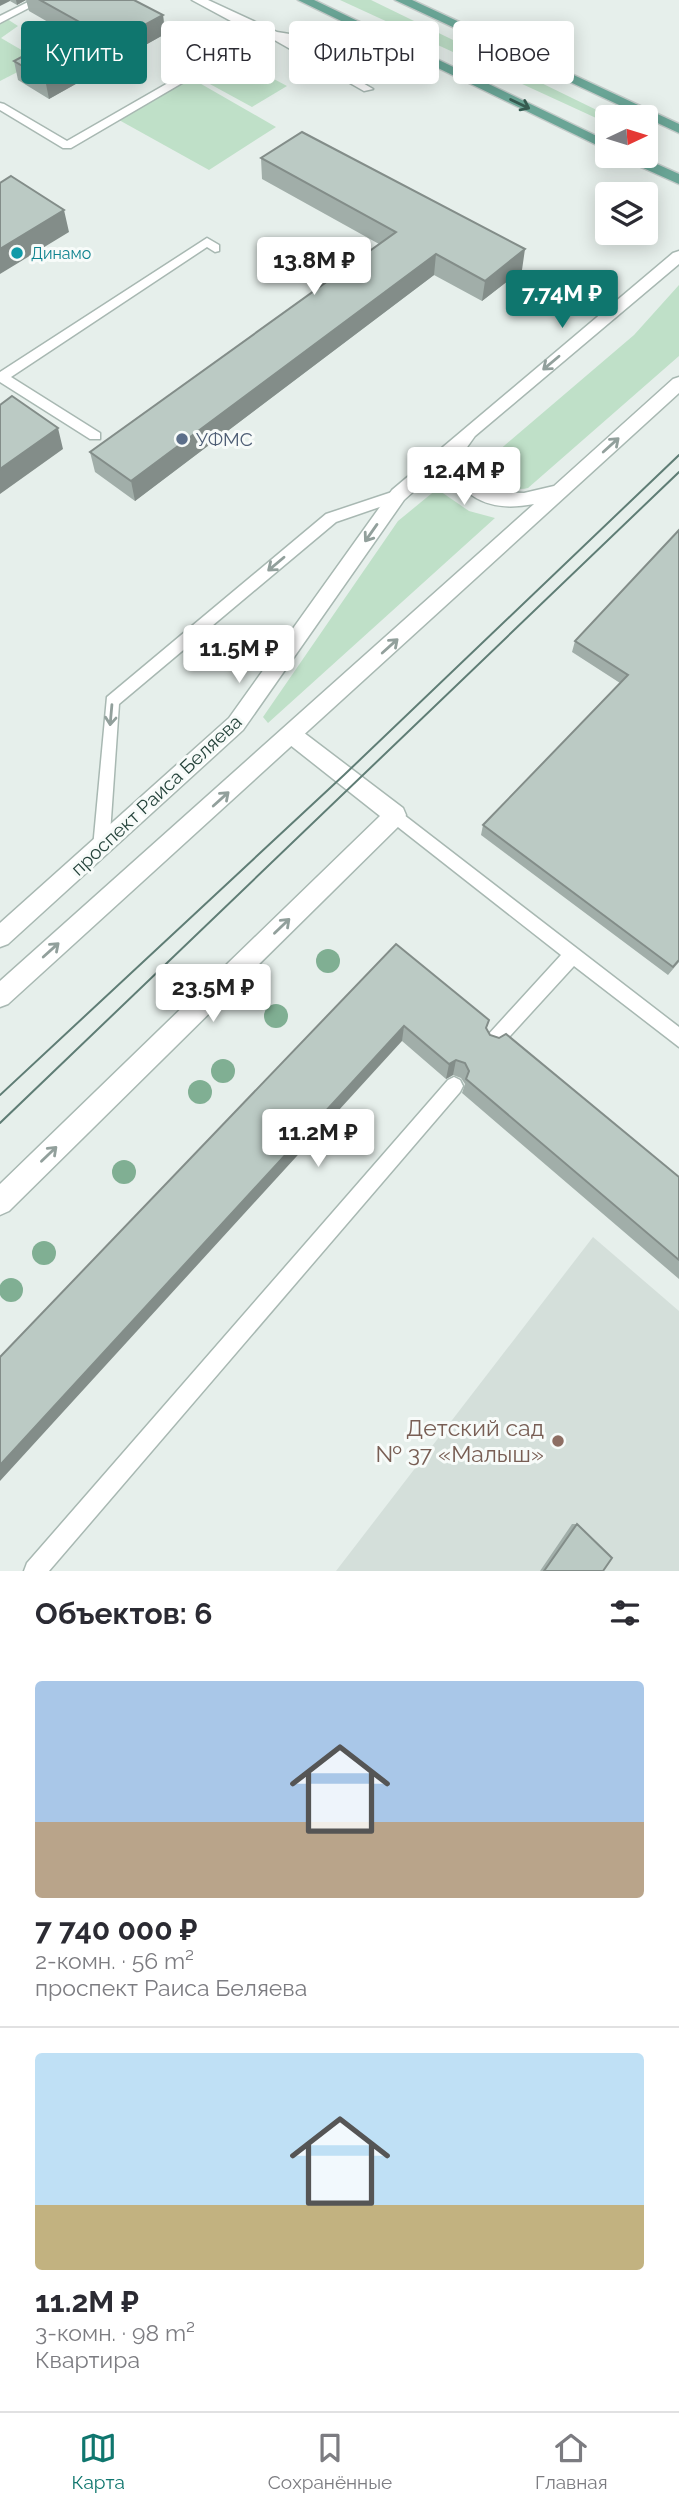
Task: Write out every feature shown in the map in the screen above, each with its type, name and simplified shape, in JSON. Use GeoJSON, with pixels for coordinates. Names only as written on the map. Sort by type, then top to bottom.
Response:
{"type":"FeatureCollection","features":[{"type":"Feature","properties":{"kind":"main road"},"geometry":{"type":"LineString","coordinates":[[304,0],[347,21]]}},
{"type":"Feature","properties":{"kind":"main road"},"geometry":{"type":"LineString","coordinates":[[409,2],[679,129]]}},
{"type":"Feature","properties":{"kind":"main road"},"geometry":{"type":"LineString","coordinates":[[439,66],[595,140]]}},
{"type":"Feature","properties":{"kind":"main road"},"geometry":{"type":"LineString","coordinates":[[654,168],[679,180]]}},
{"type":"Feature","properties":{"kind":"street"},"geometry":{"type":"LineString","coordinates":[[198,0],[242,21]]}},
{"type":"Feature","properties":{"kind":"street","name":"проспект Раиса Беляева"},"geometry":{"type":"LineString","coordinates":[[0,937],[236,724],[398,495],[679,256]]}},
{"type":"Feature","properties":{"kind":"street"},"geometry":{"type":"LineString","coordinates":[[0,996],[679,383]]}},
{"type":"Feature","properties":{"kind":"street"},"geometry":{"type":"LineString","coordinates":[[469,432],[451,457],[460,477],[477,493],[499,500],[526,500],[561,491]]}},
{"type":"Feature","properties":{"kind":"street"},"geometry":{"type":"LineString","coordinates":[[0,1202],[395,815],[292,735]]}},
{"type":"Feature","properties":{"kind":"lane"},"geometry":{"type":"LineString","coordinates":[[0,20],[39,0]]}},
{"type":"Feature","properties":{"kind":"lane"},"geometry":{"type":"LineString","coordinates":[[275,37],[368,89]]}},
{"type":"Feature","properties":{"kind":"lane"},"geometry":{"type":"LineString","coordinates":[[0,106],[67,146],[179,84]]}},
{"type":"Feature","properties":{"kind":"lane"},"geometry":{"type":"LineString","coordinates":[[95,436],[1,378],[207,242],[215,248]]}},
{"type":"Feature","properties":{"kind":"lane"},"geometry":{"type":"LineString","coordinates":[[101,848],[112,701],[331,518],[398,495]]}},
{"type":"Feature","properties":{"kind":"lane"},"geometry":{"type":"LineString","coordinates":[[395,815],[679,1038]]}},
{"type":"Feature","properties":{"kind":"lane"},"geometry":{"type":"LineString","coordinates":[[493,1042],[573,954]]}},
{"type":"Feature","properties":{"kind":"lane"},"geometry":{"type":"LineString","coordinates":[[35,1571],[454,1086]]}},
{"type":"Feature","properties":{"kind":"shaded area","name":"Детский сад № 37 «Малыш»"},"geometry":{"type":"Polygon","coordinates":[[[593,1237],[679,1311],[679,1571],[336,1571],[593,1237]]]}},
{"type":"Feature","properties":{"kind":"green space"},"geometry":{"type":"Polygon","coordinates":[[[340,0],[371,0],[414,21],[386,21],[340,0]]]}},
{"type":"Feature","properties":{"kind":"green space"},"geometry":{"type":"Polygon","coordinates":[[[4,17],[18,26],[1,38],[21,50],[21,70],[0,81],[0,18],[4,17]]]}},
{"type":"Feature","properties":{"kind":"green space"},"geometry":{"type":"Polygon","coordinates":[[[439,33],[453,40],[453,52],[439,46],[439,33]]]}},
{"type":"Feature","properties":{"kind":"green space"},"geometry":{"type":"Polygon","coordinates":[[[275,80],[287,86],[252,107],[210,84],[275,84],[275,80]]]}},
{"type":"Feature","properties":{"kind":"green space"},"geometry":{"type":"Polygon","coordinates":[[[178,84],[201,84],[276,127],[209,170],[119,120],[178,84]]]}},
{"type":"Feature","properties":{"kind":"green space"},"geometry":{"type":"Polygon","coordinates":[[[522,84],[543,84],[595,109],[595,117],[522,84]]]}},
{"type":"Feature","properties":{"kind":"green space"},"geometry":{"type":"Polygon","coordinates":[[[679,285],[679,356],[528,488],[500,488],[486,481],[483,475],[484,467],[491,457],[634,335],[679,285]]]}},
{"type":"Feature","properties":{"kind":"green space"},"geometry":{"type":"Polygon","coordinates":[[[437,489],[469,511],[495,518],[268,723],[263,717],[398,521],[437,489]]]}},
{"type":"Feature","properties":{"kind":"building"},"geometry":{"type":"Polygon","coordinates":[[[40,0],[134,0],[163,15],[147,24],[147,21],[78,21],[40,0]]]}},
{"type":"Feature","properties":{"kind":"building"},"geometry":{"type":"Polygon","coordinates":[[[302,132],[525,249],[485,281],[436,254],[131,481],[90,452],[396,232],[261,158],[302,132]]]}},
{"type":"Feature","properties":{"kind":"building"},"geometry":{"type":"Polygon","coordinates":[[[11,176],[64,210],[0,249],[0,183],[11,176]]]}},
{"type":"Feature","properties":{"kind":"building"},"geometry":{"type":"Polygon","coordinates":[[[12,396],[58,428],[0,469],[0,405],[12,396]]]}},
{"type":"Feature","properties":{"kind":"building"},"geometry":{"type":"Polygon","coordinates":[[[679,530],[679,960],[673,967],[483,825],[628,675],[575,641],[679,530]]]}},
{"type":"Feature","properties":{"kind":"building"},"geometry":{"type":"Polygon","coordinates":[[[396,944],[489,1020],[486,1028],[490,1035],[499,1038],[506,1034],[679,1177],[679,1260],[466,1079],[469,1071],[465,1063],[456,1060],[449,1064],[404,1026],[0,1465],[0,1357],[396,944]]]}},
{"type":"Feature","properties":{"kind":"building"},"geometry":{"type":"Polygon","coordinates":[[[577,1524],[612,1558],[603,1571],[544,1571],[577,1524]]]}},
{"type":"Feature","properties":{"kind":"tram line"},"geometry":{"type":"LineString","coordinates":[[0,1095],[344,775],[679,455]]}},
{"type":"Feature","properties":{"kind":"tram line"},"geometry":{"type":"LineString","coordinates":[[0,1123],[679,472]]}},
{"type":"Feature","properties":{"kind":"place","name":"Динамо"},"geometry":{"type":"Point","coordinates":[17,253]}},
{"type":"Feature","properties":{"kind":"place","name":"УФМС"},"geometry":{"type":"Point","coordinates":[182,439]}},
{"type":"Feature","properties":{"kind":"place","name":"Детский сад № 37 «Малыш»"},"geometry":{"type":"Point","coordinates":[558,1441]}}]}
